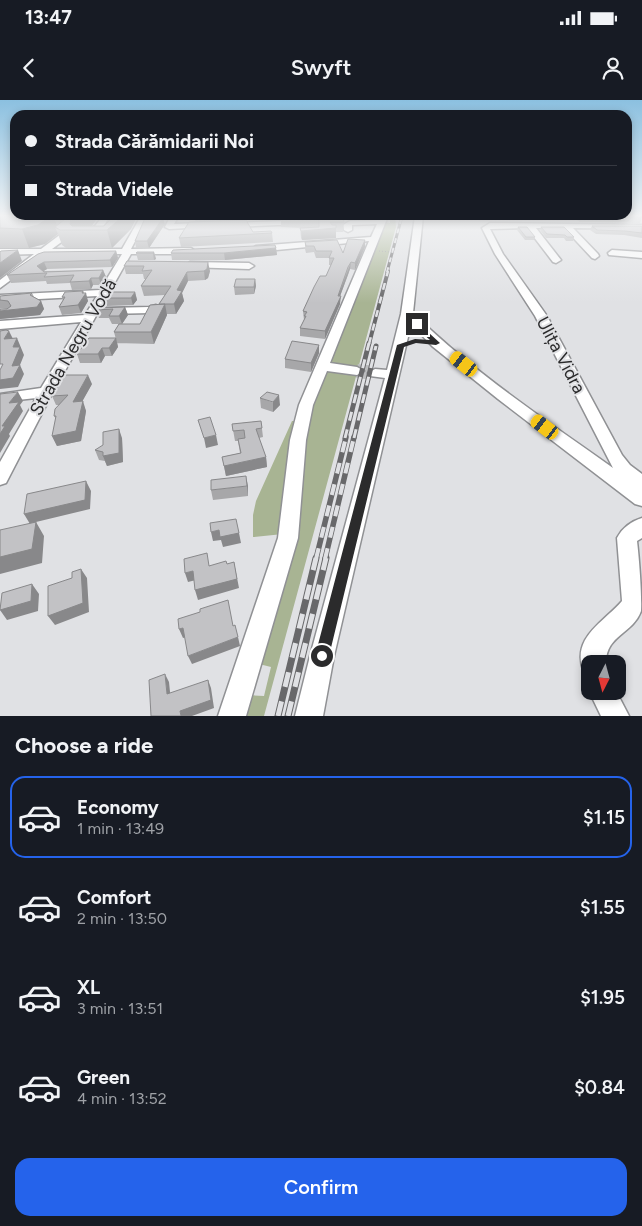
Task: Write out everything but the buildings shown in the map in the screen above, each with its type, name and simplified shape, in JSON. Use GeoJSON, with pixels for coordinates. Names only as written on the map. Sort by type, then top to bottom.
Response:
{"type":"FeatureCollection","features":[{"type":"Feature","properties":{"kind":"street"},"geometry":{"type":"LineString","coordinates":[[0,285],[51,245]]}},
{"type":"Feature","properties":{"kind":"street","name":"Strada Negru Vodă"},"geometry":{"type":"LineString","coordinates":[[0,478],[102,292],[120,266],[128,245]]}},
{"type":"Feature","properties":{"kind":"street"},"geometry":{"type":"LineString","coordinates":[[243,250],[326,247],[340,245]]}},
{"type":"Feature","properties":{"kind":"street"},"geometry":{"type":"LineString","coordinates":[[232,716],[288,538],[300,427],[306,405],[372,245]]}},
{"type":"Feature","properties":{"kind":"street"},"geometry":{"type":"LineString","coordinates":[[309,716],[384,374],[400,345],[407,314],[415,245]]}},
{"type":"Feature","properties":{"kind":"street","name":"Ulița Vidra"},"geometry":{"type":"LineString","coordinates":[[494,245],[541,316],[615,459],[624,470],[642,483]]}},
{"type":"Feature","properties":{"kind":"street"},"geometry":{"type":"LineString","coordinates":[[546,245],[556,260]]}},
{"type":"Feature","properties":{"kind":"street"},"geometry":{"type":"LineString","coordinates":[[584,245],[595,256]]}},
{"type":"Feature","properties":{"kind":"street"},"geometry":{"type":"LineString","coordinates":[[0,252],[42,252],[120,266],[197,251]]}},
{"type":"Feature","properties":{"kind":"street"},"geometry":{"type":"LineString","coordinates":[[612,253],[642,254]]}},
{"type":"Feature","properties":{"kind":"street"},"geometry":{"type":"LineString","coordinates":[[180,266],[248,266]]}},
{"type":"Feature","properties":{"kind":"street"},"geometry":{"type":"LineString","coordinates":[[0,271],[18,271]]}},
{"type":"Feature","properties":{"kind":"street"},"geometry":{"type":"LineString","coordinates":[[0,298],[102,292]]}},
{"type":"Feature","properties":{"kind":"street"},"geometry":{"type":"LineString","coordinates":[[0,326],[156,308]]}},
{"type":"Feature","properties":{"kind":"street"},"geometry":{"type":"LineString","coordinates":[[407,314],[436,343],[642,499]]}},
{"type":"Feature","properties":{"kind":"street"},"geometry":{"type":"LineString","coordinates":[[400,345],[415,341],[436,343]]}},
{"type":"Feature","properties":{"kind":"street"},"geometry":{"type":"LineString","coordinates":[[322,366],[357,371]]}},
{"type":"Feature","properties":{"kind":"street"},"geometry":{"type":"LineString","coordinates":[[0,398],[46,392]]}},
{"type":"Feature","properties":{"kind":"street"},"geometry":{"type":"LineString","coordinates":[[594,655],[594,646],[599,638],[629,610],[637,599],[627,538],[642,526]]}},
{"type":"Feature","properties":{"kind":"street"},"geometry":{"type":"LineString","coordinates":[[607,700],[615,716]]}},
{"type":"Feature","properties":{"kind":"green space"},"geometry":{"type":"Polygon","coordinates":[[[375,245],[391,245],[358,369],[330,364],[329,361],[375,245]]]}},
{"type":"Feature","properties":{"kind":"green space"},"geometry":{"type":"Polygon","coordinates":[[[328,370],[357,373],[264,716],[239,716],[246,695],[264,696],[271,667],[255,663],[304,427],[325,372],[328,370]]]}},
{"type":"Feature","properties":{"kind":"green space"},"geometry":{"type":"Polygon","coordinates":[[[292,421],[296,421],[283,534],[253,537],[253,515],[256,501],[292,421]]]}},
{"type":"Feature","properties":{"kind":"tunnel"},"geometry":{"type":"LineString","coordinates":[[357,371],[375,373]]}},
{"type":"Feature","properties":{"kind":"railway"},"geometry":{"type":"LineString","coordinates":[[387,272],[394,245]]}},
{"type":"Feature","properties":{"kind":"railway"},"geometry":{"type":"LineString","coordinates":[[369,344],[388,271]]}},
{"type":"Feature","properties":{"kind":"railway"},"geometry":{"type":"LineString","coordinates":[[345,438],[369,343]]}},
{"type":"Feature","properties":{"kind":"railway"},"geometry":{"type":"LineString","coordinates":[[354,438],[376,346]]}},
{"type":"Feature","properties":{"kind":"railway"},"geometry":{"type":"LineString","coordinates":[[316,559],[346,437]]}},
{"type":"Feature","properties":{"kind":"railway"},"geometry":{"type":"LineString","coordinates":[[325,559],[354,437]]}},
{"type":"Feature","properties":{"kind":"railway"},"geometry":{"type":"LineString","coordinates":[[278,716],[316,558]]}},
{"type":"Feature","properties":{"kind":"railway"},"geometry":{"type":"LineString","coordinates":[[288,716],[326,558]]}},
{"type":"Feature","properties":{"kind":"route"},"geometry":{"type":"LineString","coordinates":[[322,656],[400,345],[415,341],[436,343],[417,324]]}}]}
